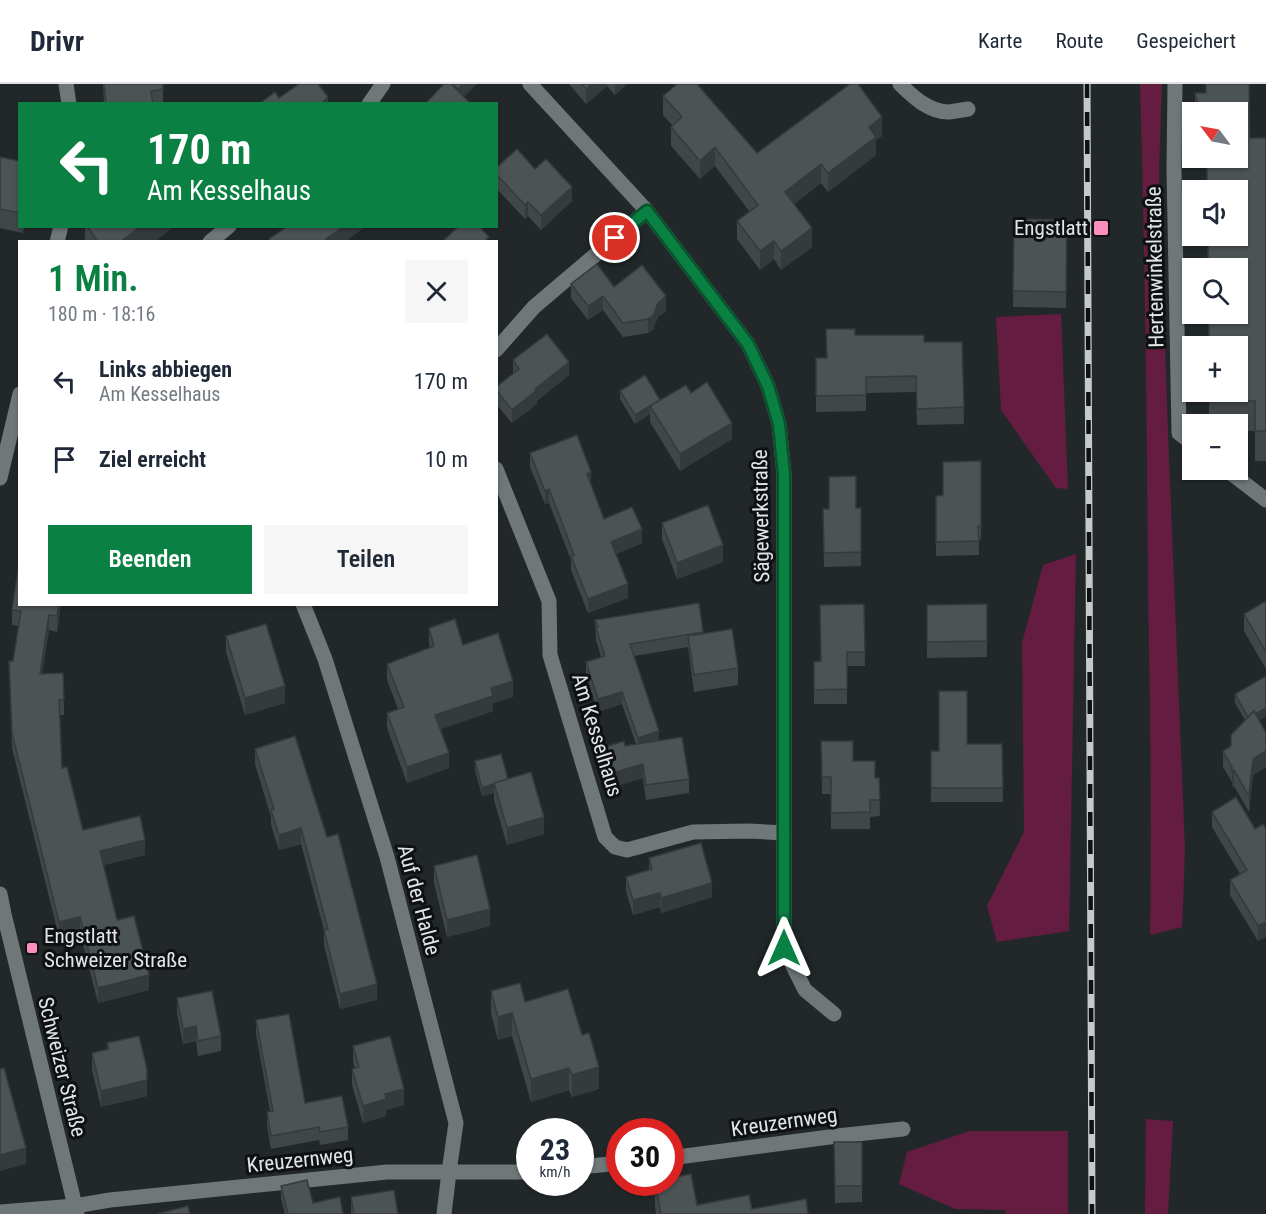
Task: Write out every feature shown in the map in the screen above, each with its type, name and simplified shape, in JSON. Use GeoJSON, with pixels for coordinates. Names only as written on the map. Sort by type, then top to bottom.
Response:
{"type":"FeatureCollection","features":[{"type":"Feature","properties":{"kind":"street"},"geometry":{"type":"LineString","coordinates":[[66,84],[69,102]]}},
{"type":"Feature","properties":{"kind":"street"},"geometry":{"type":"LineString","coordinates":[[370,102],[383,84]]}},
{"type":"Feature","properties":{"kind":"street","name":"Sägewerkstraße"},"geometry":{"type":"LineString","coordinates":[[530,84],[647,211],[748,344],[768,386],[779,424],[784,474],[784,948],[805,990],[834,1014]]}},
{"type":"Feature","properties":{"kind":"street"},"geometry":{"type":"LineString","coordinates":[[900,84],[916,99],[931,108],[947,112],[968,109]]}},
{"type":"Feature","properties":{"kind":"street","name":"Hertenwinkelstraße"},"geometry":{"type":"LineString","coordinates":[[1175,84],[1174,169],[1179,433],[1182,435]]}},
{"type":"Feature","properties":{"kind":"street"},"geometry":{"type":"LineString","coordinates":[[498,348],[534,307],[647,211]]}},
{"type":"Feature","properties":{"kind":"street"},"geometry":{"type":"LineString","coordinates":[[212,240],[227,228]]}},
{"type":"Feature","properties":{"kind":"street"},"geometry":{"type":"LineString","coordinates":[[0,478],[18,402]]}},
{"type":"Feature","properties":{"kind":"street","name":"Am Kesselhaus"},"geometry":{"type":"LineString","coordinates":[[498,474],[549,601],[550,655],[605,837],[615,847],[627,850],[693,832],[784,833]]}},
{"type":"Feature","properties":{"kind":"street"},"geometry":{"type":"LineString","coordinates":[[1240,480],[1266,500]]}},
{"type":"Feature","properties":{"kind":"street","name":"Auf der Halde"},"geometry":{"type":"LineString","coordinates":[[304,606],[325,659],[387,856],[456,1123],[444,1214]]}},
{"type":"Feature","properties":{"kind":"street","name":"Schweizer Straße"},"geometry":{"type":"LineString","coordinates":[[0,894],[76,1210]]}},
{"type":"Feature","properties":{"kind":"street","name":"Kreuzernweg"},"geometry":{"type":"LineString","coordinates":[[684,1156],[903,1129]]}},
{"type":"Feature","properties":{"kind":"street","name":"Kreuzernweg"},"geometry":{"type":"LineString","coordinates":[[0,1212],[76,1210],[110,1200],[387,1172],[516,1172]]}},
{"type":"Feature","properties":{"kind":"shaded area"},"geometry":{"type":"Polygon","coordinates":[[[1140,84],[1162,84],[1159,171],[1185,851],[1182,927],[1150,935],[1146,398],[1140,84]]]}},
{"type":"Feature","properties":{"kind":"shaded area"},"geometry":{"type":"Polygon","coordinates":[[[1061,314],[1068,489],[1056,488],[1001,410],[996,317],[1061,314]]]}},
{"type":"Feature","properties":{"kind":"shaded area"},"geometry":{"type":"Polygon","coordinates":[[[1076,554],[1069,931],[997,942],[987,906],[1024,832],[1022,643],[1043,565],[1076,554]]]}},
{"type":"Feature","properties":{"kind":"shaded area"},"geometry":{"type":"Polygon","coordinates":[[[1146,1119],[1173,1121],[1168,1214],[1145,1214],[1146,1119]]]}},
{"type":"Feature","properties":{"kind":"shaded area"},"geometry":{"type":"Polygon","coordinates":[[[970,1131],[1068,1131],[1068,1214],[1006,1214],[1005,1210],[955,1209],[899,1184],[907,1152],[970,1131]]]}},
{"type":"Feature","properties":{"kind":"building"},"geometry":{"type":"Polygon","coordinates":[[[104,84],[163,84],[163,89],[151,91],[153,102],[106,102],[104,84]]]}},
{"type":"Feature","properties":{"kind":"building"},"geometry":{"type":"Polygon","coordinates":[[[299,84],[318,84],[328,97],[323,102],[262,102],[275,92],[279,98],[299,84]]]}},
{"type":"Feature","properties":{"kind":"building"},"geometry":{"type":"Polygon","coordinates":[[[444,84],[451,84],[469,102],[427,102],[444,84]]]}},
{"type":"Feature","properties":{"kind":"building"},"geometry":{"type":"Polygon","coordinates":[[[453,84],[463,84],[458,89],[453,84]]]}},
{"type":"Feature","properties":{"kind":"building"},"geometry":{"type":"Polygon","coordinates":[[[582,84],[592,84],[586,89],[582,84]]]}},
{"type":"Feature","properties":{"kind":"building"},"geometry":{"type":"Polygon","coordinates":[[[677,84],[697,84],[757,153],[850,84],[858,84],[882,117],[869,127],[876,137],[828,173],[821,164],[785,192],[812,228],[781,251],[774,241],[760,251],[737,221],[758,205],[715,147],[700,161],[671,127],[682,117],[663,96],[677,84]]]}},
{"type":"Feature","properties":{"kind":"building"},"geometry":{"type":"Polygon","coordinates":[[[1206,84],[1249,84],[1250,138],[1266,138],[1266,431],[1255,431],[1255,401],[1248,401],[1248,336],[1209,336],[1209,324],[1248,324],[1248,258],[1208,258],[1208,246],[1248,246],[1248,180],[1207,180],[1207,168],[1248,168],[1248,102],[1197,102],[1195,93],[1206,93],[1206,84]]]}},
{"type":"Feature","properties":{"kind":"building"},"geometry":{"type":"Polygon","coordinates":[[[517,149],[535,169],[546,159],[572,187],[541,215],[528,202],[525,205],[498,176],[498,166],[517,149]]]}},
{"type":"Feature","properties":{"kind":"building"},"geometry":{"type":"Polygon","coordinates":[[[0,157],[18,161],[18,213],[0,209],[0,157]]]}},
{"type":"Feature","properties":{"kind":"building"},"geometry":{"type":"Polygon","coordinates":[[[1014,219],[1067,220],[1066,292],[1013,291],[1014,219]]]}},
{"type":"Feature","properties":{"kind":"building"},"geometry":{"type":"Polygon","coordinates":[[[88,228],[138,228],[123,240],[97,240],[88,228]]]}},
{"type":"Feature","properties":{"kind":"building"},"geometry":{"type":"Polygon","coordinates":[[[285,228],[341,228],[327,240],[269,239],[285,228]]]}},
{"type":"Feature","properties":{"kind":"building"},"geometry":{"type":"Polygon","coordinates":[[[457,228],[481,228],[489,237],[486,240],[444,240],[457,228]]]}},
{"type":"Feature","properties":{"kind":"building"},"geometry":{"type":"Polygon","coordinates":[[[597,264],[614,287],[642,265],[666,296],[658,303],[653,316],[623,323],[603,296],[588,306],[571,284],[597,264]]]}},
{"type":"Feature","properties":{"kind":"building"},"geometry":{"type":"Polygon","coordinates":[[[826,329],[855,329],[855,335],[924,335],[924,342],[962,342],[964,407],[917,409],[916,376],[866,377],[866,395],[816,396],[816,358],[827,358],[826,329]]]}},
{"type":"Feature","properties":{"kind":"building"},"geometry":{"type":"Polygon","coordinates":[[[547,334],[569,362],[512,410],[498,392],[498,385],[519,369],[513,360],[547,334]]]}},
{"type":"Feature","properties":{"kind":"building"},"geometry":{"type":"Polygon","coordinates":[[[645,375],[660,400],[635,415],[620,391],[645,375]]]}},
{"type":"Feature","properties":{"kind":"building"},"geometry":{"type":"Polygon","coordinates":[[[707,382],[732,423],[680,454],[650,406],[686,385],[691,393],[707,382]]]}},
{"type":"Feature","properties":{"kind":"building"},"geometry":{"type":"Polygon","coordinates":[[[577,435],[591,472],[587,474],[604,519],[632,507],[642,529],[611,542],[628,584],[588,599],[549,489],[545,491],[530,453],[577,435]]]}},
{"type":"Feature","properties":{"kind":"building"},"geometry":{"type":"Polygon","coordinates":[[[981,461],[979,541],[936,542],[936,496],[943,495],[943,462],[981,461]]]}},
{"type":"Feature","properties":{"kind":"building"},"geometry":{"type":"Polygon","coordinates":[[[856,476],[856,508],[861,508],[861,552],[824,553],[823,509],[829,509],[829,477],[856,476]]]}},
{"type":"Feature","properties":{"kind":"building"},"geometry":{"type":"Polygon","coordinates":[[[708,505],[723,545],[677,563],[662,523],[708,505]]]}},
{"type":"Feature","properties":{"kind":"building"},"geometry":{"type":"Polygon","coordinates":[[[18,570],[18,606],[59,606],[57,616],[49,615],[40,674],[63,673],[64,700],[59,700],[62,768],[67,767],[83,830],[140,816],[145,840],[100,851],[117,920],[134,916],[149,975],[98,988],[80,917],[59,922],[12,733],[9,661],[13,661],[21,611],[12,610],[18,570]]]}},
{"type":"Feature","properties":{"kind":"building"},"geometry":{"type":"Polygon","coordinates":[[[1266,601],[1266,652],[1244,614],[1266,601]]]}},
{"type":"Feature","properties":{"kind":"building"},"geometry":{"type":"Polygon","coordinates":[[[699,603],[703,632],[630,644],[659,731],[638,738],[622,692],[598,699],[586,662],[605,656],[595,620],[699,603]]]}},
{"type":"Feature","properties":{"kind":"building"},"geometry":{"type":"Polygon","coordinates":[[[864,604],[865,652],[847,652],[847,689],[814,690],[814,662],[821,661],[820,605],[864,604]]]}},
{"type":"Feature","properties":{"kind":"building"},"geometry":{"type":"Polygon","coordinates":[[[987,604],[987,641],[927,642],[927,605],[987,604]]]}},
{"type":"Feature","properties":{"kind":"building"},"geometry":{"type":"Polygon","coordinates":[[[455,619],[463,645],[498,633],[513,681],[491,688],[493,696],[435,715],[449,753],[407,767],[387,713],[404,707],[387,664],[434,646],[429,628],[455,619]]]}},
{"type":"Feature","properties":{"kind":"building"},"geometry":{"type":"Polygon","coordinates":[[[266,624],[285,686],[245,698],[226,636],[266,624]]]}},
{"type":"Feature","properties":{"kind":"building"},"geometry":{"type":"Polygon","coordinates":[[[732,629],[738,668],[694,675],[688,636],[732,629]]]}},
{"type":"Feature","properties":{"kind":"building"},"geometry":{"type":"Polygon","coordinates":[[[1266,676],[1266,708],[1255,714],[1254,711],[1248,717],[1235,694],[1266,676]]]}},
{"type":"Feature","properties":{"kind":"building"},"geometry":{"type":"Polygon","coordinates":[[[939,691],[967,691],[967,744],[1002,744],[1003,788],[931,788],[931,751],[939,751],[939,691]]]}},
{"type":"Feature","properties":{"kind":"building"},"geometry":{"type":"Polygon","coordinates":[[[1254,711],[1266,733],[1266,751],[1253,759],[1249,796],[1234,770],[1232,771],[1223,751],[1231,746],[1231,735],[1254,711]]]}},
{"type":"Feature","properties":{"kind":"building"},"geometry":{"type":"Polygon","coordinates":[[[295,736],[327,837],[338,834],[377,984],[340,994],[324,930],[328,929],[301,828],[279,835],[271,810],[274,809],[255,749],[295,736]]]}},
{"type":"Feature","properties":{"kind":"building"},"geometry":{"type":"Polygon","coordinates":[[[682,737],[689,779],[646,785],[643,764],[606,775],[599,749],[624,741],[625,746],[682,737]]]}},
{"type":"Feature","properties":{"kind":"building"},"geometry":{"type":"Polygon","coordinates":[[[821,741],[853,741],[853,761],[875,761],[875,778],[879,778],[880,800],[870,800],[870,812],[831,813],[831,777],[822,777],[821,741]]]}},
{"type":"Feature","properties":{"kind":"building"},"geometry":{"type":"Polygon","coordinates":[[[501,754],[508,779],[482,788],[475,761],[501,754]]]}},
{"type":"Feature","properties":{"kind":"building"},"geometry":{"type":"Polygon","coordinates":[[[531,772],[544,817],[507,828],[494,783],[531,772]]]}},
{"type":"Feature","properties":{"kind":"building"},"geometry":{"type":"Polygon","coordinates":[[[1236,797],[1255,829],[1263,824],[1266,829],[1266,922],[1258,926],[1230,880],[1247,870],[1212,812],[1236,797]]]}},
{"type":"Feature","properties":{"kind":"building"},"geometry":{"type":"Polygon","coordinates":[[[701,843],[712,883],[661,898],[660,893],[633,900],[626,877],[652,869],[649,858],[701,843]]]}},
{"type":"Feature","properties":{"kind":"building"},"geometry":{"type":"Polygon","coordinates":[[[477,855],[490,909],[447,920],[434,866],[477,855]]]}},
{"type":"Feature","properties":{"kind":"building"},"geometry":{"type":"Polygon","coordinates":[[[520,983],[525,1002],[568,989],[582,1035],[589,1033],[599,1067],[572,1075],[569,1068],[531,1079],[512,1013],[498,1017],[491,991],[520,983]]]}},
{"type":"Feature","properties":{"kind":"building"},"geometry":{"type":"Polygon","coordinates":[[[212,991],[221,1036],[198,1041],[196,1026],[183,1029],[177,998],[212,991]]]}},
{"type":"Feature","properties":{"kind":"building"},"geometry":{"type":"Polygon","coordinates":[[[289,1014],[305,1103],[342,1096],[348,1127],[320,1132],[319,1127],[271,1136],[267,1112],[273,1111],[256,1020],[289,1014]]]}},
{"type":"Feature","properties":{"kind":"building"},"geometry":{"type":"Polygon","coordinates":[[[139,1036],[147,1069],[147,1080],[101,1091],[92,1053],[109,1049],[107,1043],[139,1036]]]}},
{"type":"Feature","properties":{"kind":"building"},"geometry":{"type":"Polygon","coordinates":[[[390,1036],[404,1089],[385,1094],[386,1099],[363,1106],[352,1069],[359,1067],[353,1046],[390,1036]]]}},
{"type":"Feature","properties":{"kind":"building"},"geometry":{"type":"Polygon","coordinates":[[[4,1068],[26,1148],[0,1155],[0,1069],[4,1068]]]}},
{"type":"Feature","properties":{"kind":"building"},"geometry":{"type":"Polygon","coordinates":[[[834,1142],[862,1142],[862,1186],[835,1186],[834,1142]]]}},
{"type":"Feature","properties":{"kind":"building"},"geometry":{"type":"Polygon","coordinates":[[[691,1174],[697,1205],[749,1195],[752,1209],[806,1199],[808,1214],[661,1214],[658,1196],[684,1196],[684,1175],[691,1174]]]}},
{"type":"Feature","properties":{"kind":"building"},"geometry":{"type":"Polygon","coordinates":[[[307,1180],[313,1203],[340,1197],[343,1214],[288,1214],[281,1186],[307,1180]]]}},
{"type":"Feature","properties":{"kind":"building"},"geometry":{"type":"Polygon","coordinates":[[[394,1190],[398,1214],[354,1214],[351,1197],[394,1190]]]}},
{"type":"Feature","properties":{"kind":"building"},"geometry":{"type":"Polygon","coordinates":[[[188,1206],[190,1214],[157,1214],[188,1206]]]}},
{"type":"Feature","properties":{"kind":"railway"},"geometry":{"type":"LineString","coordinates":[[1087,84],[1092,1214]]}},
{"type":"Feature","properties":{"kind":"place","name":"Engstlatt"},"geometry":{"type":"Point","coordinates":[1101,228]}},
{"type":"Feature","properties":{"kind":"place","name":"Engstlatt Schweizer Straße"},"geometry":{"type":"Point","coordinates":[32,948]}},
{"type":"Feature","properties":{"kind":"route"},"geometry":{"type":"LineString","coordinates":[[615,238],[647,211],[748,344],[768,386],[779,424],[784,474],[784,948]]}}]}
